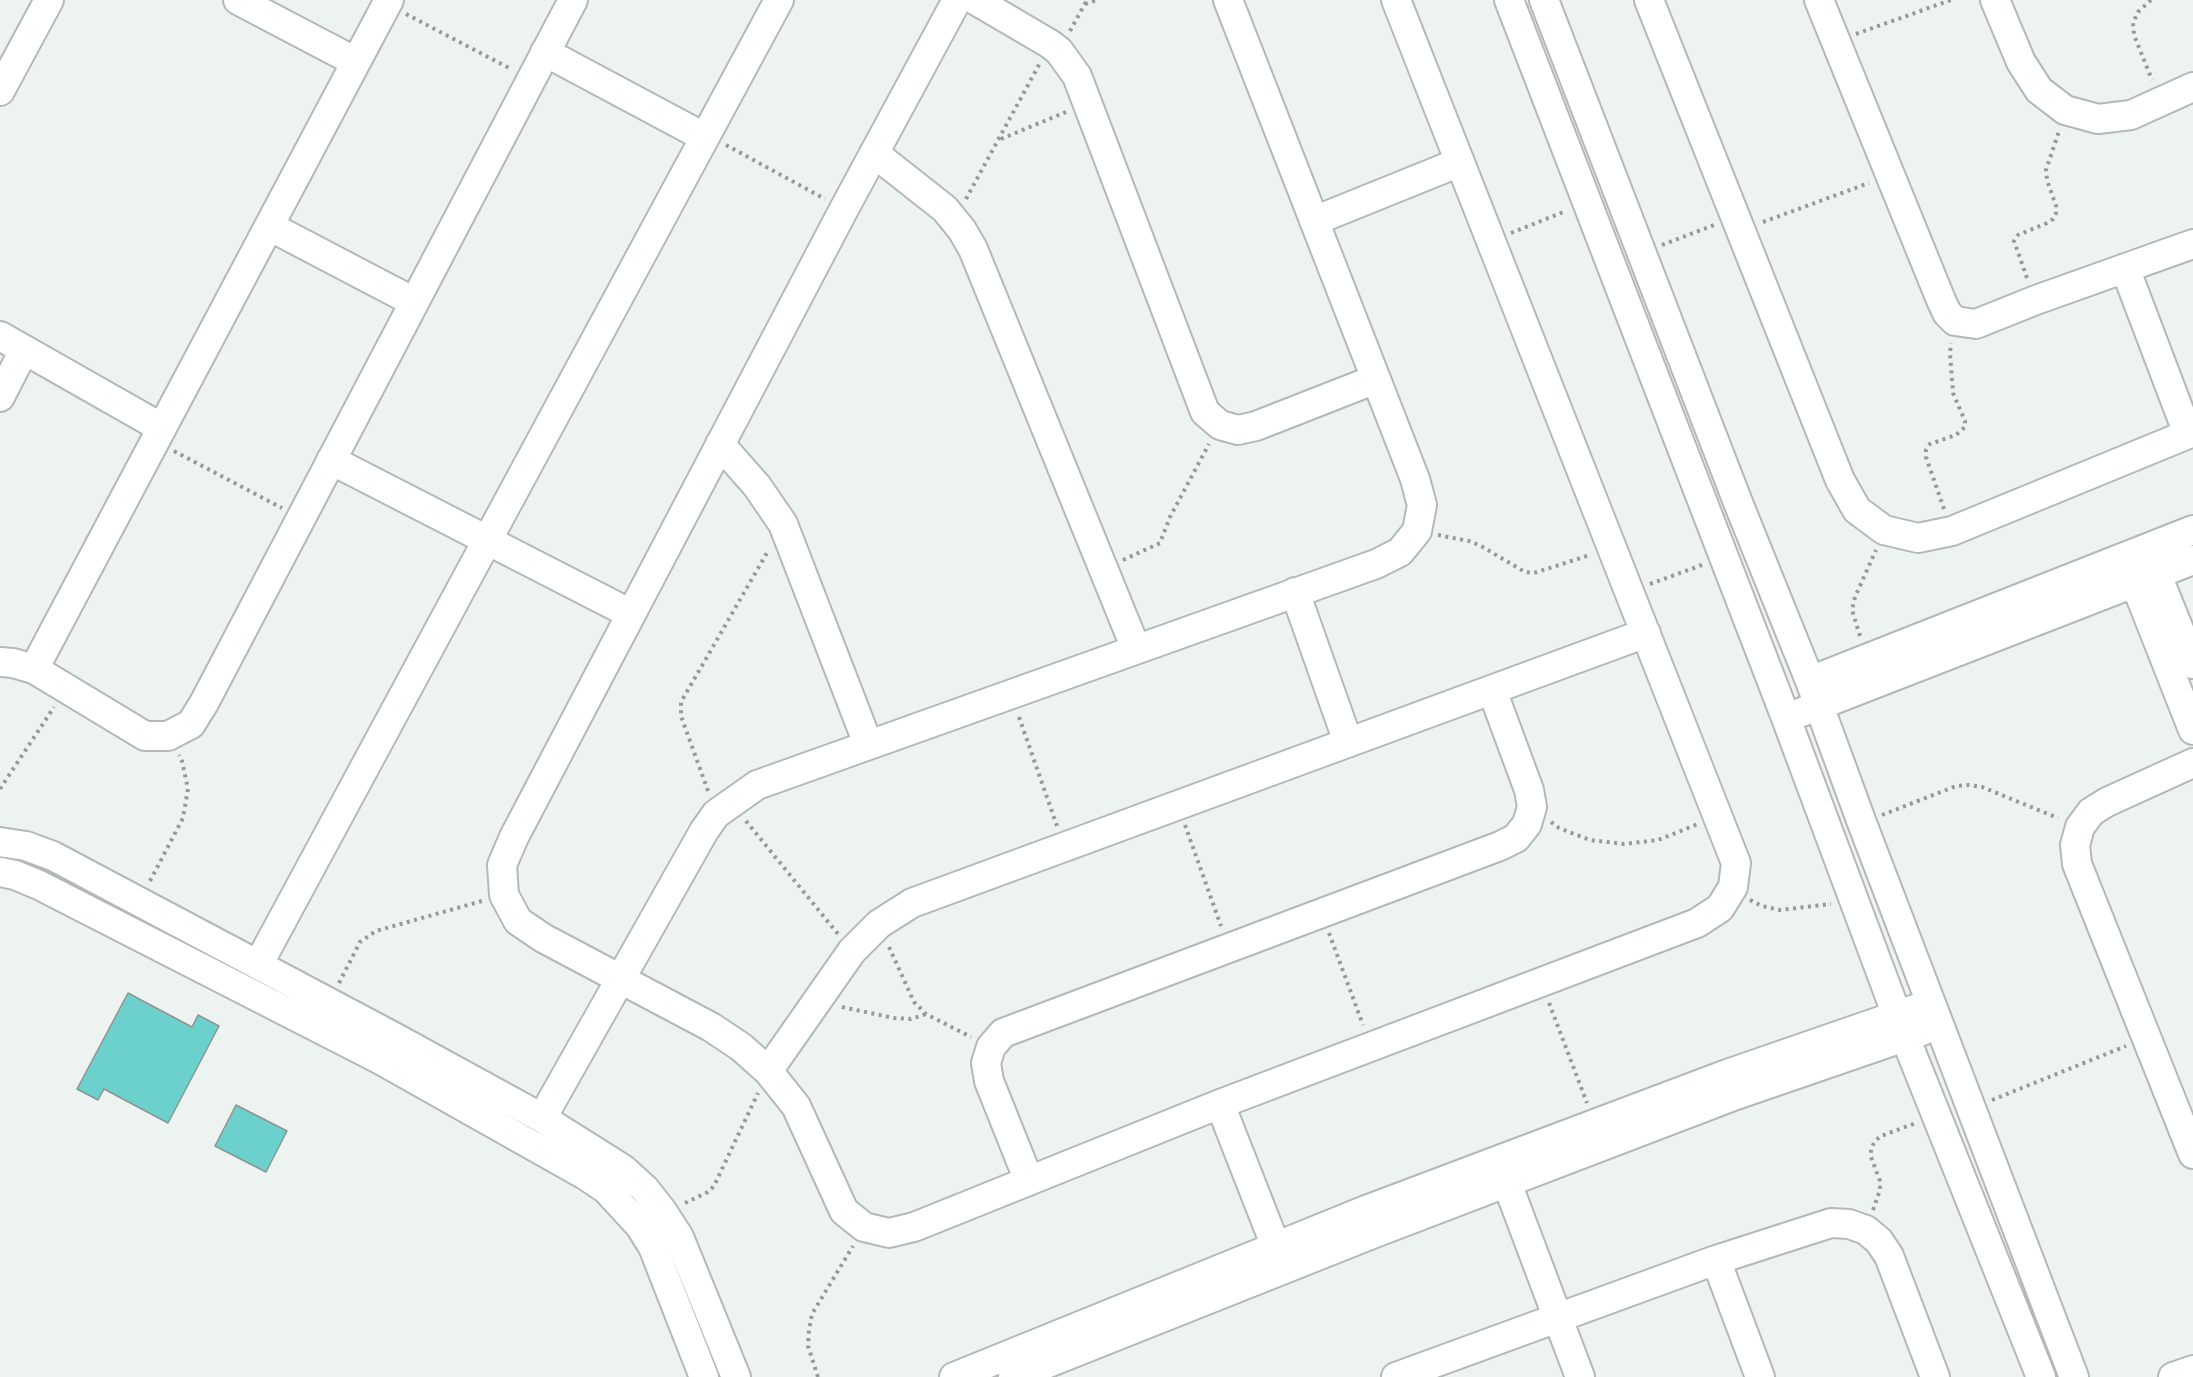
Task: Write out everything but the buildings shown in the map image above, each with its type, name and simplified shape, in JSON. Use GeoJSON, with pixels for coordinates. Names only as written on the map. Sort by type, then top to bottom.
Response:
{"type":"FeatureCollection","features":[{"type":"Feature","properties":{"kind":"street"},"geometry":{"type":"LineString","coordinates":[[0,91],[49,0]]}},
{"type":"Feature","properties":{"kind":"street"},"geometry":{"type":"LineString","coordinates":[[238,0],[356,62]]}},
{"type":"Feature","properties":{"kind":"street"},"geometry":{"type":"LineString","coordinates":[[0,663],[13,663],[34,669],[145,736],[168,736],[190,724],[204,704],[573,0]]}},
{"type":"Feature","properties":{"kind":"street"},"geometry":{"type":"LineString","coordinates":[[698,132],[757,0]]}},
{"type":"Feature","properties":{"kind":"street"},"geometry":{"type":"LineString","coordinates":[[252,961],[698,132],[779,0]]}},
{"type":"Feature","properties":{"kind":"street"},"geometry":{"type":"LineString","coordinates":[[957,0],[720,444],[514,837],[502,865],[504,895],[518,921],[543,938],[711,1027],[741,1047],[768,1071],[796,1106],[844,1211],[864,1227],[889,1233],[914,1227],[1220,1104],[1697,924],[1720,908],[1733,887],[1736,863],[1396,0]]}},
{"type":"Feature","properties":{"kind":"street"},"geometry":{"type":"LineString","coordinates":[[975,0],[1055,48],[1077,76],[1205,412],[1220,424],[1238,430],[1256,426],[1376,379]]}},
{"type":"Feature","properties":{"kind":"street"},"geometry":{"type":"LineString","coordinates":[[542,1118],[692,851],[723,808],[757,785],[1376,564],[1400,552],[1417,531],[1422,505],[1414,479],[1228,0]]}},
{"type":"Feature","properties":{"kind":"street"},"geometry":{"type":"LineString","coordinates":[[1509,0],[1722,558],[1786,718],[1902,1026],[2041,1377]]}},
{"type":"Feature","properties":{"kind":"street"},"geometry":{"type":"LineString","coordinates":[[1544,0],[1814,693],[2074,1377]]}},
{"type":"Feature","properties":{"kind":"street"},"geometry":{"type":"LineString","coordinates":[[1649,0],[1840,480],[1857,510],[1884,530],[1918,538],[1952,531],[2191,433],[2126,268]]}},
{"type":"Feature","properties":{"kind":"street"},"geometry":{"type":"LineString","coordinates":[[1819,0],[1941,300],[1947,313],[1955,321],[1976,324],[2193,244]]}},
{"type":"Feature","properties":{"kind":"street"},"geometry":{"type":"LineString","coordinates":[[1995,0],[2027,72],[2039,90],[2066,110],[2098,119],[2131,115],[2193,87]]}},
{"type":"Feature","properties":{"kind":"street"},"geometry":{"type":"LineString","coordinates":[[34,669],[388,2]]}},
{"type":"Feature","properties":{"kind":"street"},"geometry":{"type":"LineString","coordinates":[[545,52],[698,132]]}},
{"type":"Feature","properties":{"kind":"street"},"geometry":{"type":"LineString","coordinates":[[874,153],[932,197],[955,220],[973,249],[1136,649]]}},
{"type":"Feature","properties":{"kind":"street"},"geometry":{"type":"LineString","coordinates":[[1314,221],[1460,162]]}},
{"type":"Feature","properties":{"kind":"street"},"geometry":{"type":"LineString","coordinates":[[269,226],[414,302]]}},
{"type":"Feature","properties":{"kind":"street"},"geometry":{"type":"LineString","coordinates":[[0,336],[159,434]]}},
{"type":"Feature","properties":{"kind":"street"},"geometry":{"type":"LineString","coordinates":[[0,397],[24,350]]}},
{"type":"Feature","properties":{"kind":"street"},"geometry":{"type":"LineString","coordinates":[[720,444],[757,486],[783,524],[868,744]]}},
{"type":"Feature","properties":{"kind":"street"},"geometry":{"type":"LineString","coordinates":[[331,460],[631,614]]}},
{"type":"Feature","properties":{"kind":"street"},"geometry":{"type":"LineString","coordinates":[[1707,517],[1739,505]]}},
{"type":"Feature","properties":{"kind":"street"},"geometry":{"type":"LineString","coordinates":[[1786,718],[1814,693],[1867,659],[2193,530]]}},
{"type":"Feature","properties":{"kind":"street"},"geometry":{"type":"LineString","coordinates":[[1814,693],[2146,579],[2193,560]]}},
{"type":"Feature","properties":{"kind":"street"},"geometry":{"type":"LineString","coordinates":[[2146,579],[2193,664]]}},
{"type":"Feature","properties":{"kind":"street"},"geometry":{"type":"LineString","coordinates":[[2146,579],[2193,730]]}},
{"type":"Feature","properties":{"kind":"street"},"geometry":{"type":"LineString","coordinates":[[1295,592],[1348,742]]}},
{"type":"Feature","properties":{"kind":"street"},"geometry":{"type":"LineString","coordinates":[[768,1071],[852,951],[879,924],[912,903],[1646,633]]}},
{"type":"Feature","properties":{"kind":"street"},"geometry":{"type":"LineString","coordinates":[[1029,1181],[989,1081],[986,1063],[991,1047],[1002,1033],[1500,846],[1516,838],[1527,824],[1532,807],[1529,790],[1492,690]]}},
{"type":"Feature","properties":{"kind":"street"},"geometry":{"type":"LineString","coordinates":[[2193,763],[2107,802],[2091,812],[2080,827],[2075,845],[2077,864],[2193,1154]]}},
{"type":"Feature","properties":{"kind":"street"},"geometry":{"type":"LineString","coordinates":[[0,842],[26,846],[53,856],[329,1002],[388,1048],[606,1189],[640,1226],[653,1247],[704,1377]]}},
{"type":"Feature","properties":{"kind":"street"},"geometry":{"type":"LineString","coordinates":[[0,872],[15,875],[39,885],[542,1118],[623,1169],[645,1189],[679,1237],[736,1377]]}},
{"type":"Feature","properties":{"kind":"street"},"geometry":{"type":"LineString","coordinates":[[954,1377],[1276,1247],[1507,1183],[1736,1095],[1935,1014]]}},
{"type":"Feature","properties":{"kind":"street"},"geometry":{"type":"LineString","coordinates":[[1013,1377],[1595,1125],[1727,1074],[1902,1026]]}},
{"type":"Feature","properties":{"kind":"street"},"geometry":{"type":"LineString","coordinates":[[1220,1104],[1276,1247]]}},
{"type":"Feature","properties":{"kind":"street"},"geometry":{"type":"LineString","coordinates":[[1507,1183],[1580,1377]]}},
{"type":"Feature","properties":{"kind":"street"},"geometry":{"type":"LineString","coordinates":[[1396,1377],[1716,1260],[1831,1223],[1849,1224],[1866,1230],[1879,1241],[1888,1256],[1935,1377]]}},
{"type":"Feature","properties":{"kind":"street"},"geometry":{"type":"LineString","coordinates":[[1716,1260],[1760,1377]]}},
{"type":"Feature","properties":{"kind":"street"},"geometry":{"type":"LineString","coordinates":[[2173,1377],[2193,1370]]}},
{"type":"Feature","properties":{"kind":"path"},"geometry":{"type":"LineString","coordinates":[[955,220],[1000,139],[1055,48],[1086,2],[1097,0]]}},
{"type":"Feature","properties":{"kind":"path"},"geometry":{"type":"LineString","coordinates":[[1836,41],[1951,0]]}},
{"type":"Feature","properties":{"kind":"path"},"geometry":{"type":"LineString","coordinates":[[2151,0],[2138,12],[2133,23],[2134,35],[2161,100]]}},
{"type":"Feature","properties":{"kind":"path"},"geometry":{"type":"LineString","coordinates":[[388,2],[531,79]]}},
{"type":"Feature","properties":{"kind":"path"},"geometry":{"type":"LineString","coordinates":[[1000,139],[1088,103]]}},
{"type":"Feature","properties":{"kind":"path"},"geometry":{"type":"LineString","coordinates":[[2036,300],[2015,249],[2014,241],[2018,234],[2047,224],[2056,213],[2046,170],[2066,110]]}},
{"type":"Feature","properties":{"kind":"path"},"geometry":{"type":"LineString","coordinates":[[698,132],[844,209]]}},
{"type":"Feature","properties":{"kind":"path"},"geometry":{"type":"LineString","coordinates":[[1642,253],[1889,175]]}},
{"type":"Feature","properties":{"kind":"path"},"geometry":{"type":"LineString","coordinates":[[1491,241],[1587,202]]}},
{"type":"Feature","properties":{"kind":"path"},"geometry":{"type":"LineString","coordinates":[[1952,531],[1926,457],[1926,450],[1930,444],[1956,435],[1965,427],[1965,421],[1953,393],[1951,375],[1950,353],[1955,321]]}},
{"type":"Feature","properties":{"kind":"path"},"geometry":{"type":"LineString","coordinates":[[1103,568],[1160,543],[1170,517],[1220,424]]}},
{"type":"Feature","properties":{"kind":"path"},"geometry":{"type":"LineString","coordinates":[[159,434],[301,518]]}},
{"type":"Feature","properties":{"kind":"path"},"geometry":{"type":"LineString","coordinates":[[783,524],[681,702],[681,716],[723,808],[852,951]]}},
{"type":"Feature","properties":{"kind":"path"},"geometry":{"type":"LineString","coordinates":[[1867,659],[1852,610],[1855,597],[1884,530]]}},
{"type":"Feature","properties":{"kind":"path"},"geometry":{"type":"LineString","coordinates":[[1417,531],[1469,541],[1525,572],[1534,573],[1612,547]]}},
{"type":"Feature","properties":{"kind":"path"},"geometry":{"type":"LineString","coordinates":[[1629,591],[1722,558]]}},
{"type":"Feature","properties":{"kind":"path"},"geometry":{"type":"LineString","coordinates":[[0,789],[66,688]]}},
{"type":"Feature","properties":{"kind":"path"},"geometry":{"type":"LineString","coordinates":[[1011,693],[1064,846]]}},
{"type":"Feature","properties":{"kind":"path"},"geometry":{"type":"LineString","coordinates":[[139,902],[183,818],[188,789],[182,761],[168,736]]}},
{"type":"Feature","properties":{"kind":"path"},"geometry":{"type":"LineString","coordinates":[[1862,823],[1956,786],[1969,785],[1982,787],[2080,827]]}},
{"type":"Feature","properties":{"kind":"path"},"geometry":{"type":"LineString","coordinates":[[1177,805],[1229,948]]}},
{"type":"Feature","properties":{"kind":"path"},"geometry":{"type":"LineString","coordinates":[[1532,807],[1559,828],[1590,840],[1624,844],[1658,840],[1718,816]]}},
{"type":"Feature","properties":{"kind":"path"},"geometry":{"type":"LineString","coordinates":[[1733,887],[1754,902],[1780,910],[1854,900]]}},
{"type":"Feature","properties":{"kind":"path"},"geometry":{"type":"LineString","coordinates":[[329,1002],[360,942],[367,936],[376,931],[504,895]]}},
{"type":"Feature","properties":{"kind":"path"},"geometry":{"type":"LineString","coordinates":[[1321,913],[1371,1047]]}},
{"type":"Feature","properties":{"kind":"path"},"geometry":{"type":"LineString","coordinates":[[879,924],[914,1002],[926,1014],[991,1047]]}},
{"type":"Feature","properties":{"kind":"path"},"geometry":{"type":"LineString","coordinates":[[1542,982],[1595,1125]]}},
{"type":"Feature","properties":{"kind":"path"},"geometry":{"type":"LineString","coordinates":[[815,1002],[894,1018],[911,1019],[926,1014]]}},
{"type":"Feature","properties":{"kind":"path"},"geometry":{"type":"LineString","coordinates":[[1971,1108],[2147,1038]]}},
{"type":"Feature","properties":{"kind":"path"},"geometry":{"type":"LineString","coordinates":[[663,1212],[700,1197],[714,1186],[768,1071]]}},
{"type":"Feature","properties":{"kind":"path"},"geometry":{"type":"LineString","coordinates":[[1866,1230],[1880,1190],[1880,1181],[1871,1157],[1871,1149],[1875,1141],[1881,1136],[1937,1115]]}},
{"type":"Feature","properties":{"kind":"path"},"geometry":{"type":"LineString","coordinates":[[818,1377],[808,1346],[808,1330],[812,1314],[864,1227]]}}]}
